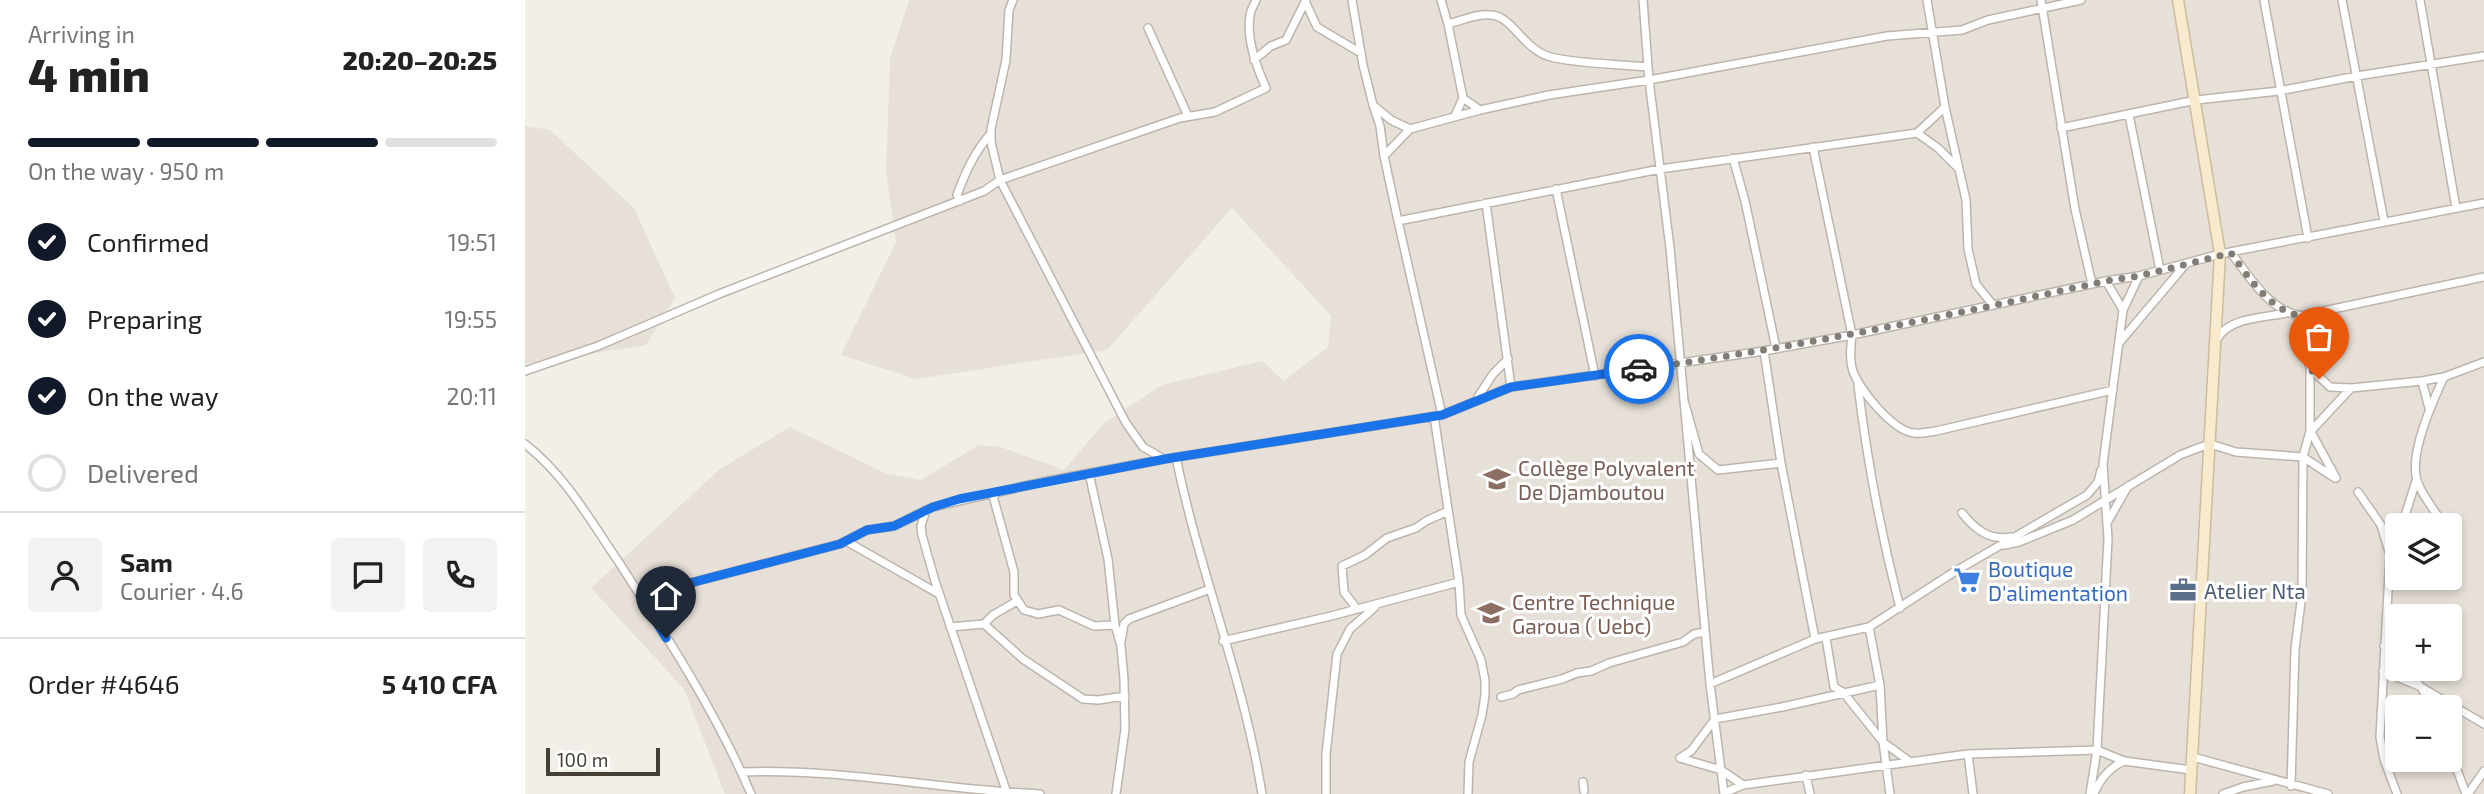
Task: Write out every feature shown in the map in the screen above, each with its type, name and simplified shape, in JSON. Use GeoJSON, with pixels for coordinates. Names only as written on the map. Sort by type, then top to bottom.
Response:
{"type":"FeatureCollection","features":[{"type":"Feature","properties":{"kind":"main road"},"geometry":{"type":"LineString","coordinates":[[2178,0],[2226,254],[2215,341],[2190,794]]}},
{"type":"Feature","properties":{"kind":"street"},"geometry":{"type":"LineString","coordinates":[[1013,0],[1009,10],[1006,60],[991,133],[1000,180],[1126,423],[1143,447],[1165,459]]}},
{"type":"Feature","properties":{"kind":"street"},"geometry":{"type":"LineString","coordinates":[[525,371],[598,346],[719,294],[960,201],[984,191],[1000,180],[1188,116],[1215,112],[1266,88],[1254,60],[1249,16],[1256,0]]}},
{"type":"Feature","properties":{"kind":"street"},"geometry":{"type":"LineString","coordinates":[[1352,0],[1438,416],[1461,615],[1481,660],[1485,687],[1482,715],[1469,762],[1468,794]]}},
{"type":"Feature","properties":{"kind":"street"},"geometry":{"type":"LineString","coordinates":[[1441,0],[1463,98],[1455,116]]}},
{"type":"Feature","properties":{"kind":"street"},"geometry":{"type":"LineString","coordinates":[[1643,0],[1649,80],[1670,248],[1710,684],[1724,794],[1743,785],[1968,754],[2097,750],[2125,761],[2190,770]]}},
{"type":"Feature","properties":{"kind":"street"},"geometry":{"type":"LineString","coordinates":[[1927,0],[1945,107],[1966,200],[1968,249],[1976,284],[1993,305]]}},
{"type":"Feature","properties":{"kind":"street"},"geometry":{"type":"LineString","coordinates":[[1384,156],[1410,129],[1480,110],[1549,95],[1649,80],[1887,36],[1962,30],[2042,4],[2081,0]]}},
{"type":"Feature","properties":{"kind":"street"},"geometry":{"type":"LineString","coordinates":[[2264,0],[2308,238]]}},
{"type":"Feature","properties":{"kind":"street"},"geometry":{"type":"LineString","coordinates":[[2342,0],[2384,221]]}},
{"type":"Feature","properties":{"kind":"street"},"geometry":{"type":"LineString","coordinates":[[2420,0],[2456,208]]}},
{"type":"Feature","properties":{"kind":"street"},"geometry":{"type":"LineString","coordinates":[[1254,60],[1271,46],[1286,40],[1305,1]]}},
{"type":"Feature","properties":{"kind":"street"},"geometry":{"type":"LineString","coordinates":[[1305,1],[1317,27],[1361,53]]}},
{"type":"Feature","properties":{"kind":"street"},"geometry":{"type":"LineString","coordinates":[[2042,4],[2075,209],[2092,284]]}},
{"type":"Feature","properties":{"kind":"street"},"geometry":{"type":"LineString","coordinates":[[1448,24],[1482,15],[1500,16],[1525,43],[1550,57],[1648,67]]}},
{"type":"Feature","properties":{"kind":"street"},"geometry":{"type":"LineString","coordinates":[[1148,28],[1188,116]]}},
{"type":"Feature","properties":{"kind":"street"},"geometry":{"type":"LineString","coordinates":[[2061,128],[2196,100],[2279,91],[2484,56]]}},
{"type":"Feature","properties":{"kind":"street"},"geometry":{"type":"LineString","coordinates":[[1463,98],[1480,110]]}},
{"type":"Feature","properties":{"kind":"street"},"geometry":{"type":"LineString","coordinates":[[1373,105],[1391,120],[1410,129]]}},
{"type":"Feature","properties":{"kind":"street"},"geometry":{"type":"LineString","coordinates":[[1398,221],[1660,169],[1917,133],[1945,107]]}},
{"type":"Feature","properties":{"kind":"street"},"geometry":{"type":"LineString","coordinates":[[2129,115],[2160,270]]}},
{"type":"Feature","properties":{"kind":"street"},"geometry":{"type":"LineString","coordinates":[[960,201],[957,195],[967,166],[991,133]]}},
{"type":"Feature","properties":{"kind":"street"},"geometry":{"type":"LineString","coordinates":[[1917,133],[1938,148],[1959,169]]}},
{"type":"Feature","properties":{"kind":"street"},"geometry":{"type":"LineString","coordinates":[[1813,147],[1852,335],[1851,359],[1858,384],[1863,437],[1884,547],[1900,608]]}},
{"type":"Feature","properties":{"kind":"street"},"geometry":{"type":"LineString","coordinates":[[1733,158],[1745,201],[1776,348]]}},
{"type":"Feature","properties":{"kind":"street"},"geometry":{"type":"LineString","coordinates":[[1556,189],[1595,376]]}},
{"type":"Feature","properties":{"kind":"street"},"geometry":{"type":"LineString","coordinates":[[1486,203],[1511,386]]}},
{"type":"Feature","properties":{"kind":"street"},"geometry":{"type":"LineString","coordinates":[[1438,416],[1497,388],[1764,351],[1852,335],[2139,276],[2226,254],[2384,221],[2484,203]]}},
{"type":"Feature","properties":{"kind":"street"},"geometry":{"type":"LineString","coordinates":[[2226,254],[2261,292],[2286,313]]}},
{"type":"Feature","properties":{"kind":"street"},"geometry":{"type":"LineString","coordinates":[[2119,343],[2185,265]]}},
{"type":"Feature","properties":{"kind":"street"},"geometry":{"type":"LineString","coordinates":[[1710,684],[1815,639],[1869,627],[2015,536],[2087,495],[2098,482],[2103,464],[2123,310],[2139,276]]}},
{"type":"Feature","properties":{"kind":"street"},"geometry":{"type":"LineString","coordinates":[[2215,341],[2220,333],[2231,325],[2286,313],[2300,316],[2484,276]]}},
{"type":"Feature","properties":{"kind":"street"},"geometry":{"type":"LineString","coordinates":[[2106,281],[2123,310]]}},
{"type":"Feature","properties":{"kind":"street"},"geometry":{"type":"LineString","coordinates":[[2291,786],[2295,649],[2302,594],[2303,457],[2310,431],[2310,368],[2300,316]]}},
{"type":"Feature","properties":{"kind":"street"},"geometry":{"type":"LineString","coordinates":[[1764,351],[1781,463],[1815,639]]}},
{"type":"Feature","properties":{"kind":"street"},"geometry":{"type":"LineString","coordinates":[[1478,397],[1493,374],[1508,359]]}},
{"type":"Feature","properties":{"kind":"street"},"geometry":{"type":"LineString","coordinates":[[2310,368],[2330,387],[2351,388],[2421,381],[2484,362]]}},
{"type":"Feature","properties":{"kind":"street"},"geometry":{"type":"LineString","coordinates":[[2406,513],[2417,481],[2416,458],[2430,409],[2444,376]]}},
{"type":"Feature","properties":{"kind":"street"},"geometry":{"type":"LineString","coordinates":[[2421,381],[2430,409]]}},
{"type":"Feature","properties":{"kind":"street"},"geometry":{"type":"LineString","coordinates":[[1858,384],[1895,424],[1912,433],[1936,431],[2113,390]]}},
{"type":"Feature","properties":{"kind":"street"},"geometry":{"type":"LineString","coordinates":[[640,596],[768,564],[846,541],[867,530],[894,526],[926,510],[959,499],[1176,457],[1438,416],[1511,386]]}},
{"type":"Feature","properties":{"kind":"street"},"geometry":{"type":"LineString","coordinates":[[2310,431],[2351,388]]}},
{"type":"Feature","properties":{"kind":"street"},"geometry":{"type":"LineString","coordinates":[[1682,397],[1689,413],[1699,454],[1718,470],[1781,463]]}},
{"type":"Feature","properties":{"kind":"street"},"geometry":{"type":"LineString","coordinates":[[1997,547],[2019,542],[2073,520],[2180,455],[2210,444],[2237,452],[2303,457],[2336,478],[2310,431]]}},
{"type":"Feature","properties":{"kind":"street"},"geometry":{"type":"LineString","coordinates":[[525,444],[548,464],[565,484],[640,596],[692,680],[742,772],[751,794]]}},
{"type":"Feature","properties":{"kind":"street"},"geometry":{"type":"LineString","coordinates":[[1176,457],[1223,641],[1239,688],[1262,794]]}},
{"type":"Feature","properties":{"kind":"street"},"geometry":{"type":"LineString","coordinates":[[2092,794],[2097,750],[2108,522],[2103,464]]}},
{"type":"Feature","properties":{"kind":"street"},"geometry":{"type":"LineString","coordinates":[[1089,473],[1108,559],[1115,625],[1121,646],[1125,696],[1123,748],[1116,794]]}},
{"type":"Feature","properties":{"kind":"street"},"geometry":{"type":"LineString","coordinates":[[2417,481],[2436,513]]}},
{"type":"Feature","properties":{"kind":"street"},"geometry":{"type":"LineString","coordinates":[[2108,522],[2129,485]]}},
{"type":"Feature","properties":{"kind":"street"},"geometry":{"type":"LineString","coordinates":[[999,491],[993,496],[1014,572],[1014,595],[1024,610],[1038,614],[1059,610],[1094,626],[1115,625]]}},
{"type":"Feature","properties":{"kind":"street"},"geometry":{"type":"LineString","coordinates":[[2358,492],[2381,525],[2385,538]]}},
{"type":"Feature","properties":{"kind":"street"},"geometry":{"type":"LineString","coordinates":[[926,510],[921,526],[922,535],[939,594],[1007,793]]}},
{"type":"Feature","properties":{"kind":"street"},"geometry":{"type":"LineString","coordinates":[[1357,609],[1344,592],[1342,566],[1365,555],[1387,538],[1416,528],[1448,512]]}},
{"type":"Feature","properties":{"kind":"street"},"geometry":{"type":"LineString","coordinates":[[1962,513],[1976,529],[1985,534],[1998,538],[2015,536]]}},
{"type":"Feature","properties":{"kind":"street"},"geometry":{"type":"LineString","coordinates":[[846,541],[939,594]]}},
{"type":"Feature","properties":{"kind":"street"},"geometry":{"type":"LineString","coordinates":[[1223,641],[1459,582]]}},
{"type":"Feature","properties":{"kind":"street"},"geometry":{"type":"LineString","coordinates":[[1121,646],[1124,624],[1129,619],[1210,589]]}},
{"type":"Feature","properties":{"kind":"street"},"geometry":{"type":"LineString","coordinates":[[2388,590],[2380,737],[2384,760],[2397,794]]}},
{"type":"Feature","properties":{"kind":"street"},"geometry":{"type":"LineString","coordinates":[[950,627],[984,624],[993,615],[1017,601]]}},
{"type":"Feature","properties":{"kind":"street"},"geometry":{"type":"LineString","coordinates":[[1326,794],[1326,754],[1337,654],[1350,629],[1378,604]]}},
{"type":"Feature","properties":{"kind":"street"},"geometry":{"type":"LineString","coordinates":[[984,624],[1023,659],[1083,699],[1125,696]]}},
{"type":"Feature","properties":{"kind":"street"},"geometry":{"type":"LineString","coordinates":[[1869,627],[1880,685],[1883,742],[1890,794]]}},
{"type":"Feature","properties":{"kind":"street"},"geometry":{"type":"LineString","coordinates":[[1501,697],[1683,642],[1694,634],[1705,632]]}},
{"type":"Feature","properties":{"kind":"street"},"geometry":{"type":"LineString","coordinates":[[1826,638],[1834,687],[1843,692],[1883,742],[1909,761]]}},
{"type":"Feature","properties":{"kind":"street"},"geometry":{"type":"LineString","coordinates":[[2383,671],[2421,687],[2484,724]]}},
{"type":"Feature","properties":{"kind":"street"},"geometry":{"type":"LineString","coordinates":[[2416,681],[2425,695]]}},
{"type":"Feature","properties":{"kind":"street"},"geometry":{"type":"LineString","coordinates":[[1743,785],[1721,770],[1680,758],[1703,738],[1715,719],[1880,685]]}},
{"type":"Feature","properties":{"kind":"street"},"geometry":{"type":"LineString","coordinates":[[1968,754],[1973,794]]}},
{"type":"Feature","properties":{"kind":"street"},"geometry":{"type":"LineString","coordinates":[[2193,757],[2328,794]]}},
{"type":"Feature","properties":{"kind":"street"},"geometry":{"type":"LineString","coordinates":[[2092,794],[2113,766],[2125,761]]}},
{"type":"Feature","properties":{"kind":"street"},"geometry":{"type":"LineString","coordinates":[[2467,794],[2484,771]]}},
{"type":"Feature","properties":{"kind":"street"},"geometry":{"type":"LineString","coordinates":[[742,772],[801,772],[1040,794]]}},
{"type":"Feature","properties":{"kind":"street"},"geometry":{"type":"LineString","coordinates":[[2458,772],[2467,794]]}},
{"type":"Feature","properties":{"kind":"street"},"geometry":{"type":"LineString","coordinates":[[1806,775],[1810,794]]}},
{"type":"Feature","properties":{"kind":"street"},"geometry":{"type":"LineString","coordinates":[[2223,794],[2275,781]]}},
{"type":"Feature","properties":{"kind":"street"},"geometry":{"type":"LineString","coordinates":[[1583,782],[1584,791]]}},
{"type":"Feature","properties":{"kind":"shaded area"},"geometry":{"type":"Polygon","coordinates":[[[909,0],[2484,0],[2484,794],[725,794],[684,689],[591,588],[720,469],[790,427],[887,474],[921,480],[979,445],[1001,447],[1064,470],[1104,423],[1162,385],[1262,361],[1284,381],[1328,347],[1331,316],[1232,208],[1107,350],[916,379],[841,355],[896,242],[886,172],[890,59],[909,0]]]}},
{"type":"Feature","properties":{"kind":"shaded area"},"geometry":{"type":"Polygon","coordinates":[[[525,126],[550,130],[634,208],[675,298],[646,345],[525,364],[525,126]]]}},
{"type":"Feature","properties":{"kind":"way so far"},"geometry":{"type":"LineString","coordinates":[[1639,369],[1852,335],[2139,276],[2231,253],[2261,292],[2286,313],[2300,316],[2310,368],[2319,379]]}},
{"type":"Feature","properties":{"kind":"place","name":"Collège Polyvalent De Djamboutou"},"geometry":{"type":"Point","coordinates":[1497,479]}},
{"type":"Feature","properties":{"kind":"place","name":"Boutique D'alimentation"},"geometry":{"type":"Point","coordinates":[1967,580]}},
{"type":"Feature","properties":{"kind":"place","name":"Atelier Nta"},"geometry":{"type":"Point","coordinates":[2183,590]}},
{"type":"Feature","properties":{"kind":"place","name":"Centre Technique Garoua ( Uebc)"},"geometry":{"type":"Point","coordinates":[1491,613]}},
{"type":"Feature","properties":{"kind":"route"},"geometry":{"type":"LineString","coordinates":[[666,638],[640,596],[840,544],[867,530],[894,526],[933,507],[959,499],[1165,459],[1442,415],[1511,387],[1639,369]]}}]}
